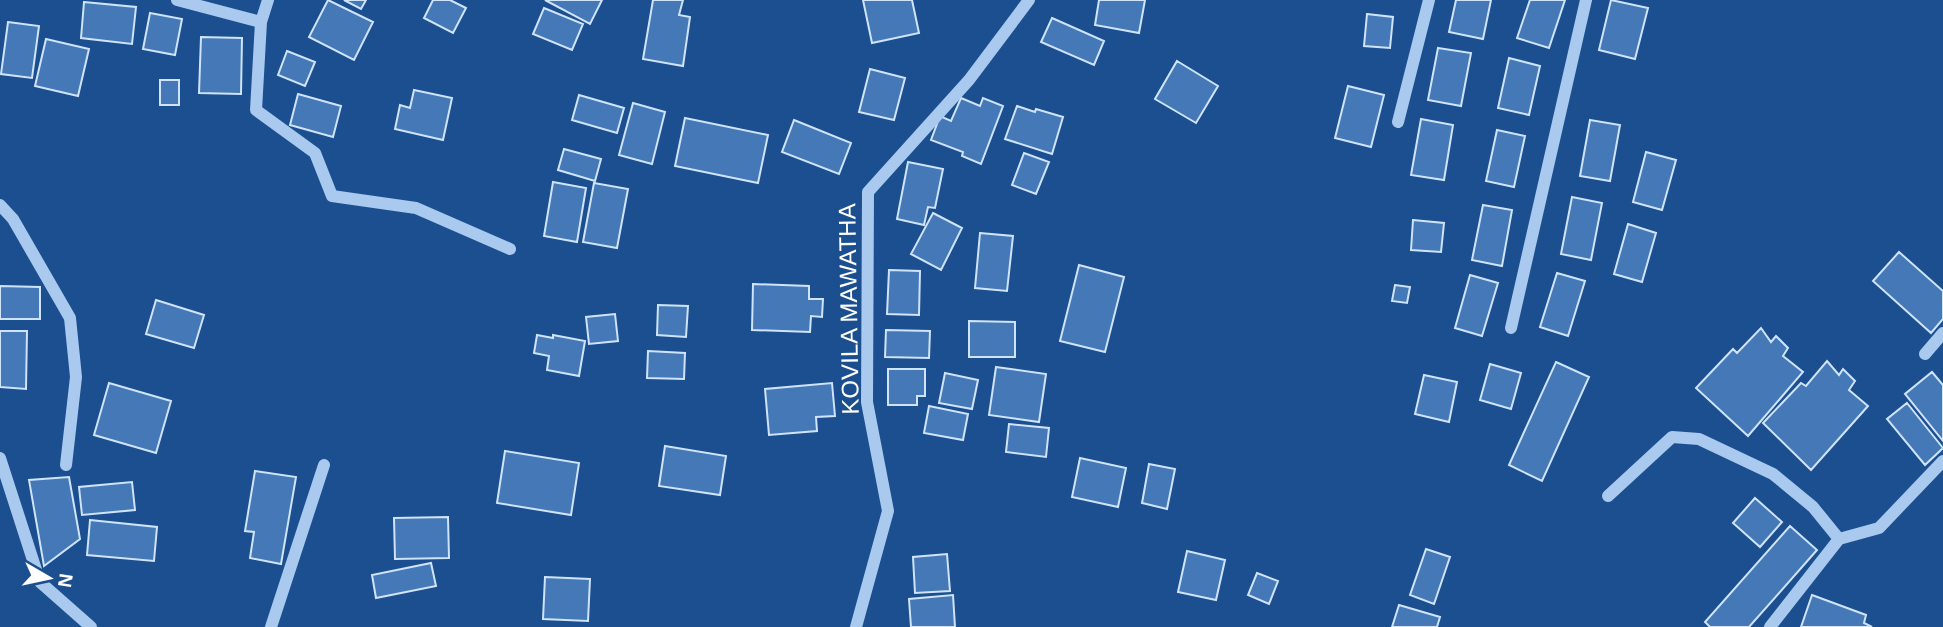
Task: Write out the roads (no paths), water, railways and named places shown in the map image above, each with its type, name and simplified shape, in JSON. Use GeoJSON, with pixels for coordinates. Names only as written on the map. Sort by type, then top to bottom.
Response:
{"type":"FeatureCollection","features":[{"type":"Feature","properties":{"kind":"street"},"geometry":{"type":"LineString","coordinates":[[177,0],[261,22]]}},
{"type":"Feature","properties":{"kind":"street"},"geometry":{"type":"LineString","coordinates":[[268,0],[261,22],[256,110],[316,153],[332,196],[416,208],[510,249]]}},
{"type":"Feature","properties":{"kind":"street","name":"KOVILA MAWATHA"},"geometry":{"type":"LineString","coordinates":[[856,627],[888,511],[867,402],[868,192],[969,80],[1028,0]]}},
{"type":"Feature","properties":{"kind":"street"},"geometry":{"type":"LineString","coordinates":[[1398,122],[1429,0]]}},
{"type":"Feature","properties":{"kind":"street"},"geometry":{"type":"LineString","coordinates":[[1511,328],[1586,0]]}},
{"type":"Feature","properties":{"kind":"street"},"geometry":{"type":"LineString","coordinates":[[0,205],[13,219],[70,318],[76,377],[66,466]]}},
{"type":"Feature","properties":{"kind":"street"},"geometry":{"type":"LineString","coordinates":[[1925,354],[1943,333]]}},
{"type":"Feature","properties":{"kind":"street"},"geometry":{"type":"LineString","coordinates":[[1608,496],[1672,437],[1699,439],[1773,474],[1812,507],[1839,539]]}},
{"type":"Feature","properties":{"kind":"street"},"geometry":{"type":"LineString","coordinates":[[0,458],[40,582],[90,627]]}},
{"type":"Feature","properties":{"kind":"street"},"geometry":{"type":"LineString","coordinates":[[1770,627],[1839,539],[1879,528],[1943,461]]}},
{"type":"Feature","properties":{"kind":"street"},"geometry":{"type":"LineString","coordinates":[[271,627],[324,465]]}}]}
